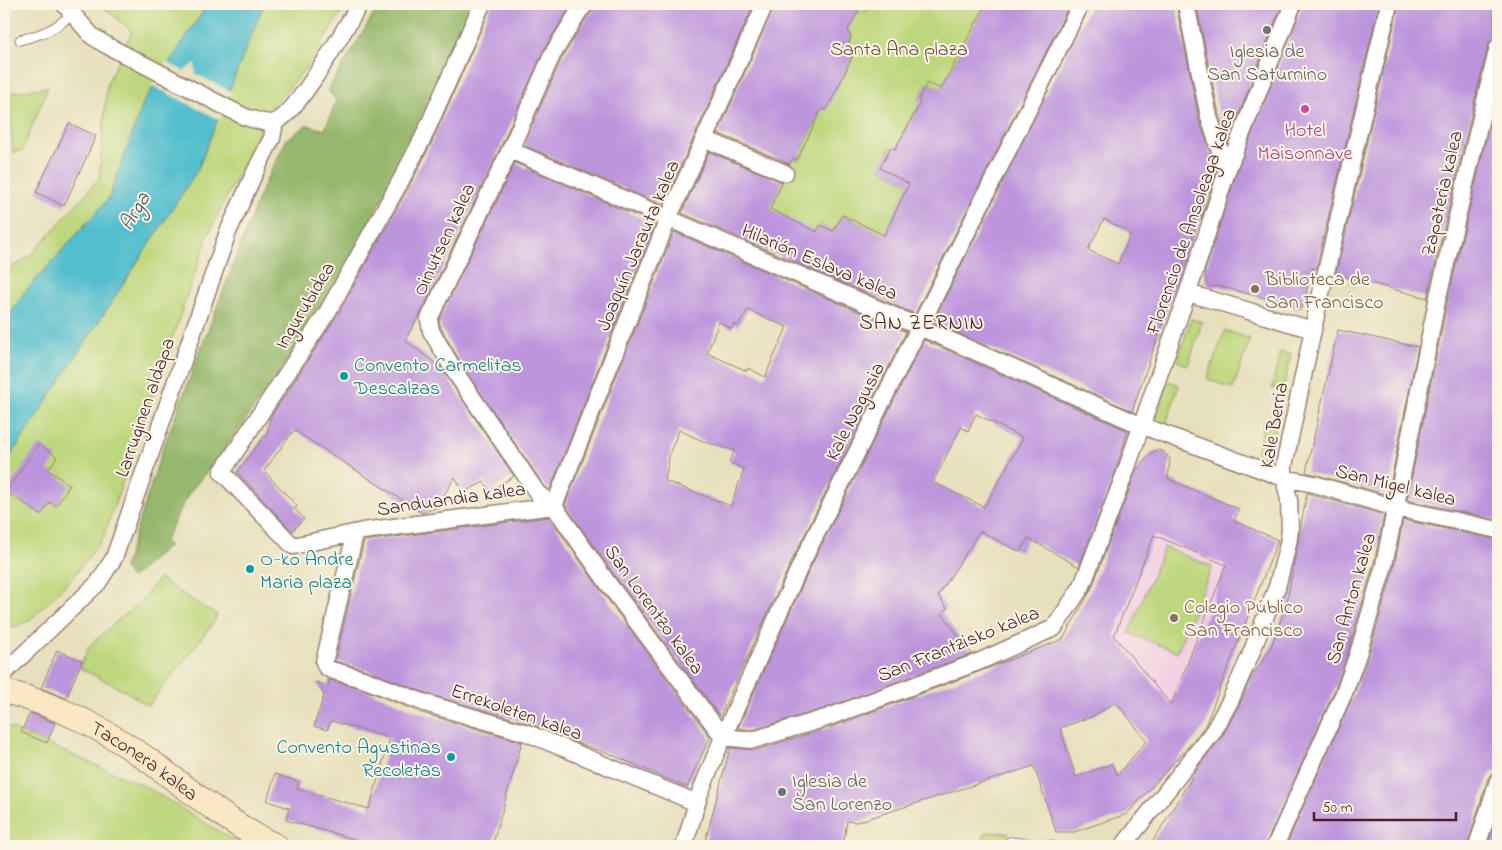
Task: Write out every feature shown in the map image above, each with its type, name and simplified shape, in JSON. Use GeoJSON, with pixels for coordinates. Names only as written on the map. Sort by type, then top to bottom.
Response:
{"type":"FeatureCollection","features":[{"type":"Feature","properties":{"kind":"street"},"geometry":{"type":"LineString","coordinates":[[68,9],[92,36],[132,59],[260,120],[288,112],[312,82],[360,4]]}},
{"type":"Feature","properties":{"kind":"street","name":"Ingurubidea"},"geometry":{"type":"LineString","coordinates":[[355,534],[293,546],[222,472],[328,311],[401,180],[423,138],[482,4]]}},
{"type":"Feature","properties":{"kind":"street","name":"Oinutsen kalea"},"geometry":{"type":"LineString","coordinates":[[554,506],[538,494],[457,375],[431,331],[429,319],[510,150],[552,55],[579,11],[586,4]]}},
{"type":"Feature","properties":{"kind":"street","name":"Joaquín Jarauta kalea"},"geometry":{"type":"LineString","coordinates":[[554,506],[668,219],[765,4]]}},
{"type":"Feature","properties":{"kind":"street","name":"Kale Nagusia"},"geometry":{"type":"LineString","coordinates":[[684,846],[697,803],[723,737],[802,562],[1081,4]]}},
{"type":"Feature","properties":{"kind":"street"},"geometry":{"type":"LineString","coordinates":[[1186,4],[1209,117],[1228,171]]}},
{"type":"Feature","properties":{"kind":"street","name":"Florencio de Ansoleaga kalea"},"geometry":{"type":"LineString","coordinates":[[1140,425],[1188,293],[1228,171],[1293,4]]}},
{"type":"Feature","properties":{"kind":"street","name":"Kale Berria"},"geometry":{"type":"LineString","coordinates":[[1123,846],[1213,732],[1230,701],[1278,587],[1290,530],[1289,500],[1284,478],[1284,466],[1389,4]]}},
{"type":"Feature","properties":{"kind":"street","name":"Zapateria kalea"},"geometry":{"type":"LineString","coordinates":[[1427,349],[1498,47]]}},
{"type":"Feature","properties":{"kind":"street","name":"Larruginen aldapa"},"geometry":{"type":"LineString","coordinates":[[4,673],[98,583],[114,558],[228,232],[272,138],[260,120]]}},
{"type":"Feature","properties":{"kind":"street"},"geometry":{"type":"LineString","coordinates":[[705,139],[785,174]]}},
{"type":"Feature","properties":{"kind":"street","name":"Hilarión Eslava kalea"},"geometry":{"type":"LineString","coordinates":[[510,150],[920,327],[1140,425]]}},
{"type":"Feature","properties":{"kind":"street"},"geometry":{"type":"LineString","coordinates":[[1188,293],[1314,330]]}},
{"type":"Feature","properties":{"kind":"street","name":"San Anton kalea"},"geometry":{"type":"LineString","coordinates":[[1274,846],[1350,677],[1384,565],[1427,349]]}},
{"type":"Feature","properties":{"kind":"street","name":"San Migel kalea"},"geometry":{"type":"LineString","coordinates":[[1140,425],[1284,478],[1302,481],[1396,508],[1498,530]]}},
{"type":"Feature","properties":{"kind":"street","name":"San Frantzisko kalea"},"geometry":{"type":"LineString","coordinates":[[723,737],[753,740],[826,718],[978,662],[1054,628],[1082,586],[1124,476],[1140,425]]}},
{"type":"Feature","properties":{"kind":"street","name":"Sanduandia kalea"},"geometry":{"type":"LineString","coordinates":[[355,534],[363,531],[554,506]]}},
{"type":"Feature","properties":{"kind":"street","name":"San Lorentzo kalea"},"geometry":{"type":"LineString","coordinates":[[554,506],[607,582],[723,737]]}},
{"type":"Feature","properties":{"kind":"street","name":"Errekoleten kalea"},"geometry":{"type":"LineString","coordinates":[[355,534],[324,662],[326,667],[425,703],[527,733],[697,803]]}},
{"type":"Feature","properties":{"kind":"street","name":"Taconera kalea"},"geometry":{"type":"LineString","coordinates":[[4,691],[36,699],[61,709],[98,728],[143,756],[253,836],[276,846]]}},
{"type":"Feature","properties":{"kind":"street"},"geometry":{"type":"LineString","coordinates":[[1476,846],[1498,781]]}},
{"type":"Feature","properties":{"kind":"lane"},"geometry":{"type":"LineString","coordinates":[[20,40],[43,34],[62,24],[68,9]]}},
{"type":"Feature","properties":{"kind":"lane"},"geometry":{"type":"LineString","coordinates":[[1010,842],[1052,846]]}},
{"type":"Feature","properties":{"kind":"shaded area","name":"Colegio Público San Francisco"},"geometry":{"type":"Polygon","coordinates":[[[1134,481],[1185,486],[1239,509],[1234,521],[1279,540],[1203,731],[1179,717],[1085,600],[1134,481]]]}},
{"type":"Feature","properties":{"kind":"green space"},"geometry":{"type":"Polygon","coordinates":[[[100,4],[208,4],[144,101],[109,198],[23,294],[4,325],[4,274],[31,255],[99,179],[107,84],[132,31],[100,4]]]}},
{"type":"Feature","properties":{"kind":"green space"},"geometry":{"type":"Polygon","coordinates":[[[264,4],[346,4],[307,67],[269,110],[208,235],[103,538],[73,577],[30,620],[4,631],[4,462],[12,454],[197,171],[264,4]]]}},
{"type":"Feature","properties":{"kind":"green space"},"geometry":{"type":"Polygon","coordinates":[[[380,4],[472,4],[428,108],[390,184],[323,309],[221,455],[189,493],[164,542],[169,546],[131,578],[124,568],[162,451],[262,189],[287,139],[307,125],[325,130],[336,100],[328,90],[380,4]]]}},
{"type":"Feature","properties":{"kind":"green space","name":"Santa Ana plaza"},"geometry":{"type":"Polygon","coordinates":[[[868,4],[986,4],[941,89],[927,83],[918,100],[921,102],[902,136],[916,144],[910,157],[891,147],[880,168],[909,184],[884,236],[843,215],[833,231],[820,225],[816,233],[769,209],[792,158],[798,160],[822,108],[826,110],[854,53],[847,49],[851,37],[848,30],[848,14],[867,11],[868,4]]]}},
{"type":"Feature","properties":{"kind":"green space"},"geometry":{"type":"Polygon","coordinates":[[[48,87],[22,151],[13,152],[8,93],[48,87]]]}},
{"type":"Feature","properties":{"kind":"green space"},"geometry":{"type":"Polygon","coordinates":[[[1191,319],[1202,322],[1188,365],[1177,361],[1191,319]]]}},
{"type":"Feature","properties":{"kind":"green space"},"geometry":{"type":"Polygon","coordinates":[[[1225,330],[1250,339],[1233,389],[1207,379],[1225,330]]]}},
{"type":"Feature","properties":{"kind":"green space"},"geometry":{"type":"Polygon","coordinates":[[[1280,352],[1291,354],[1283,391],[1272,388],[1280,352]]]}},
{"type":"Feature","properties":{"kind":"green space"},"geometry":{"type":"Polygon","coordinates":[[[1169,381],[1179,385],[1165,427],[1154,424],[1169,381]]]}},
{"type":"Feature","properties":{"kind":"green space"},"geometry":{"type":"Polygon","coordinates":[[[1265,419],[1277,421],[1268,463],[1255,460],[1265,419]]]}},
{"type":"Feature","properties":{"kind":"green space"},"geometry":{"type":"Polygon","coordinates":[[[1164,547],[1212,567],[1177,652],[1129,633],[1164,547]]]}},
{"type":"Feature","properties":{"kind":"green space"},"geometry":{"type":"Polygon","coordinates":[[[159,578],[204,608],[217,614],[214,622],[148,706],[129,693],[80,668],[89,646],[144,598],[159,578]]]}},
{"type":"Feature","properties":{"kind":"green space"},"geometry":{"type":"Polygon","coordinates":[[[4,725],[146,787],[243,846],[4,846],[4,725]]]}},
{"type":"Feature","properties":{"kind":"green space"},"geometry":{"type":"Polygon","coordinates":[[[985,832],[1009,833],[1005,846],[982,846],[985,832]]]}},
{"type":"Feature","properties":{"kind":"water","name":"Arga"},"geometry":{"type":"Polygon","coordinates":[[[208,4],[264,4],[197,171],[12,454],[4,462],[4,325],[23,294],[109,198],[144,101],[208,4]]]}},
{"type":"Feature","properties":{"kind":"pier"},"geometry":{"type":"Polygon","coordinates":[[[166,62],[184,71],[195,63],[196,74],[232,92],[220,120],[151,85],[166,62]]]}},
{"type":"Feature","properties":{"kind":"building"},"geometry":{"type":"Polygon","coordinates":[[[492,4],[572,4],[543,51],[501,146],[424,307],[405,340],[441,368],[514,476],[490,491],[484,482],[464,492],[455,477],[436,508],[422,513],[294,430],[264,471],[297,506],[295,509],[304,519],[292,531],[237,472],[267,433],[270,418],[337,316],[410,185],[432,142],[492,4]]]}},
{"type":"Feature","properties":{"kind":"building"},"geometry":{"type":"Polygon","coordinates":[[[596,4],[754,4],[663,205],[523,145],[561,60],[596,4]]]}},
{"type":"Feature","properties":{"kind":"building"},"geometry":{"type":"Polygon","coordinates":[[[775,4],[862,4],[848,30],[851,37],[847,49],[854,52],[844,75],[826,111],[822,108],[797,160],[793,158],[790,164],[718,133],[775,4]]]}},
{"type":"Feature","properties":{"kind":"building"},"geometry":{"type":"Polygon","coordinates":[[[986,4],[1070,4],[915,314],[682,213],[709,152],[782,182],[770,209],[817,232],[820,225],[833,231],[842,215],[884,235],[909,184],[880,168],[891,147],[895,149],[921,102],[918,101],[927,83],[941,89],[986,4]]]}},
{"type":"Feature","properties":{"kind":"building"},"geometry":{"type":"Polygon","coordinates":[[[1091,4],[1176,4],[1199,119],[1216,171],[1201,219],[1201,213],[1132,411],[933,322],[1091,4]],[[1104,219],[1088,250],[1118,264],[1131,233],[1104,219]]]}},
{"type":"Feature","properties":{"kind":"building"},"geometry":{"type":"Polygon","coordinates":[[[1196,4],[1282,4],[1228,142],[1219,114],[1196,4]]]}},
{"type":"Feature","properties":{"kind":"building"},"geometry":{"type":"Polygon","coordinates":[[[1303,4],[1379,4],[1316,269],[1312,268],[1304,303],[1297,309],[1287,304],[1219,286],[1211,287],[1206,283],[1205,271],[1236,174],[1303,4]]]}},
{"type":"Feature","properties":{"kind":"building"},"geometry":{"type":"Polygon","coordinates":[[[1399,4],[1494,4],[1494,36],[1498,37],[1491,40],[1488,45],[1427,298],[1336,274],[1399,4]]]}},
{"type":"Feature","properties":{"kind":"building"},"geometry":{"type":"Polygon","coordinates":[[[1498,89],[1498,520],[1407,500],[1447,303],[1498,89]]]}},
{"type":"Feature","properties":{"kind":"building"},"geometry":{"type":"Polygon","coordinates":[[[69,123],[96,136],[64,206],[36,192],[69,123]]]}},
{"type":"Feature","properties":{"kind":"building"},"geometry":{"type":"Polygon","coordinates":[[[515,163],[655,224],[550,490],[545,487],[465,370],[441,328],[439,320],[515,163]]]}},
{"type":"Feature","properties":{"kind":"building"},"geometry":{"type":"Polygon","coordinates":[[[674,232],[906,332],[793,558],[720,716],[615,576],[565,505],[674,232]],[[748,310],[738,326],[734,324],[732,329],[719,322],[707,353],[747,371],[748,368],[765,377],[787,327],[748,310]],[[679,430],[670,452],[665,481],[731,506],[744,469],[729,462],[735,451],[705,442],[679,430]]]}},
{"type":"Feature","properties":{"kind":"building"},"geometry":{"type":"Polygon","coordinates":[[[1338,330],[1418,347],[1388,495],[1306,472],[1338,330]]]}},
{"type":"Feature","properties":{"kind":"building"},"geometry":{"type":"Polygon","coordinates":[[[924,340],[1128,431],[1115,473],[1079,567],[1028,538],[1020,552],[980,531],[938,596],[947,608],[942,613],[972,654],[823,709],[752,730],[738,728],[811,566],[924,340]],[[976,414],[968,431],[961,427],[933,482],[984,507],[1023,438],[976,414]]]}},
{"type":"Feature","properties":{"kind":"building"},"geometry":{"type":"Polygon","coordinates":[[[39,444],[57,457],[48,470],[70,485],[56,506],[50,502],[41,515],[6,491],[39,444]]]}},
{"type":"Feature","properties":{"kind":"building"},"geometry":{"type":"Polygon","coordinates":[[[1158,450],[1164,452],[1170,459],[1168,479],[1239,509],[1234,521],[1278,540],[1205,726],[1127,814],[1074,832],[1056,832],[1034,766],[857,822],[847,821],[843,846],[704,846],[730,748],[756,750],[829,728],[1063,639],[1091,590],[1136,471],[1151,453],[1158,450]],[[1154,535],[1114,636],[1171,705],[1226,565],[1154,535]],[[1116,702],[1093,716],[1060,728],[1076,777],[1112,764],[1117,775],[1147,741],[1116,702]]]}},
{"type":"Feature","properties":{"kind":"building"},"geometry":{"type":"Polygon","coordinates":[[[1307,493],[1384,515],[1374,563],[1335,689],[1265,846],[1150,846],[1200,764],[1222,737],[1239,706],[1251,678],[1271,647],[1286,606],[1307,493]]]}},
{"type":"Feature","properties":{"kind":"building"},"geometry":{"type":"Polygon","coordinates":[[[549,517],[599,588],[710,737],[687,787],[610,754],[531,724],[428,694],[367,670],[335,661],[364,541],[549,517]]]}},
{"type":"Feature","properties":{"kind":"building"},"geometry":{"type":"Polygon","coordinates":[[[1403,520],[1498,540],[1498,771],[1492,773],[1488,778],[1467,846],[1286,846],[1353,696],[1368,657],[1394,568],[1403,520]]]}},
{"type":"Feature","properties":{"kind":"building"},"geometry":{"type":"Polygon","coordinates":[[[57,650],[82,661],[66,698],[41,688],[57,650]]]}},
{"type":"Feature","properties":{"kind":"building","name":"Convento Agustinas Recoletas"},"geometry":{"type":"Polygon","coordinates":[[[329,680],[360,688],[422,713],[522,742],[492,846],[378,846],[286,820],[289,808],[267,801],[275,774],[299,782],[297,789],[369,809],[390,738],[331,721],[327,730],[314,726],[324,695],[316,682],[328,686],[329,680]]]}},
{"type":"Feature","properties":{"kind":"building"},"geometry":{"type":"Polygon","coordinates":[[[30,713],[55,723],[47,743],[21,732],[30,713]]]}},
{"type":"Feature","properties":{"kind":"building"},"geometry":{"type":"Polygon","coordinates":[[[1498,813],[1498,846],[1487,846],[1498,813]]]}},
{"type":"Feature","properties":{"kind":"place","name":"Iglesia de San Saturnino"},"geometry":{"type":"Point","coordinates":[1267,30]}},
{"type":"Feature","properties":{"kind":"place","name":"Hotel Maisonnave"},"geometry":{"type":"Point","coordinates":[1305,109]}},
{"type":"Feature","properties":{"kind":"place","name":"Biblioteca de San Francisco"},"geometry":{"type":"Point","coordinates":[1255,289]}},
{"type":"Feature","properties":{"kind":"place","name":"Convento Carmelitas Descalzas"},"geometry":{"type":"Point","coordinates":[344,376]}},
{"type":"Feature","properties":{"kind":"place","name":"O-ko Andre Maria plaza"},"geometry":{"type":"Point","coordinates":[250,569]}},
{"type":"Feature","properties":{"kind":"place","name":"Colegio Público San Francisco"},"geometry":{"type":"Point","coordinates":[1174,618]}},
{"type":"Feature","properties":{"kind":"place","name":"Convento Agustinas Recoletas"},"geometry":{"type":"Point","coordinates":[451,757]}},
{"type":"Feature","properties":{"kind":"place","name":"Iglesia de San Lorenzo"},"geometry":{"type":"Point","coordinates":[782,792]}},
{"type":"Feature","properties":{"kind":"district","name":"SAN ZERNIN"},"geometry":{"type":"Point","coordinates":[922,322]}}]}
